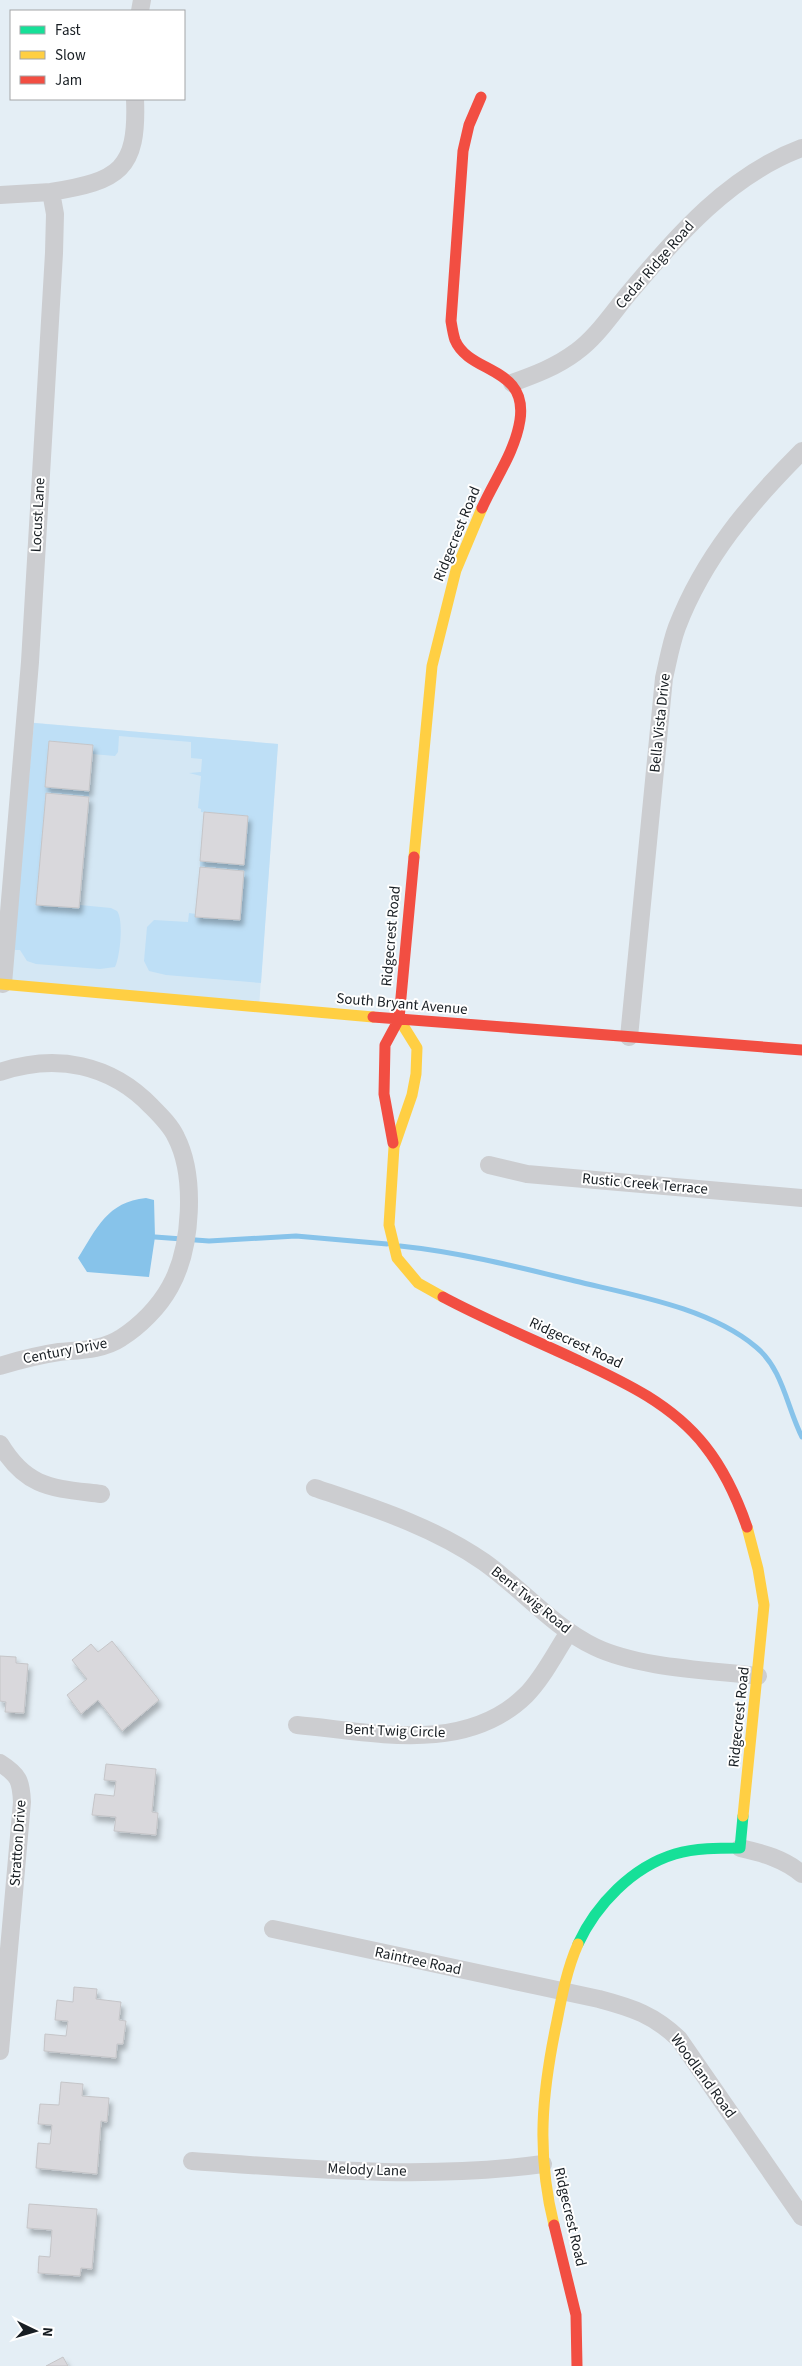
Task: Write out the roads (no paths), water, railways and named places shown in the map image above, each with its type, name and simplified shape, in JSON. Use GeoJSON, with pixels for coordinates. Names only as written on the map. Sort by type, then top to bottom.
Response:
{"type":"FeatureCollection","features":[{"type":"Feature","properties":{"kind":"street"},"geometry":{"type":"LineString","coordinates":[[481,97],[469,125],[463,151],[451,321],[455,340],[463,351],[512,383]]}},
{"type":"Feature","properties":{"kind":"street"},"geometry":{"type":"LineString","coordinates":[[0,195],[51,192],[101,181],[114,173],[129,158],[134,142],[135,100]]}},
{"type":"Feature","properties":{"kind":"street","name":"Cedar Ridge Road"},"geometry":{"type":"LineString","coordinates":[[512,383],[554,367],[578,351],[686,228],[719,196],[758,169],[802,148]]}},
{"type":"Feature","properties":{"kind":"street","name":"Locust Lane"},"geometry":{"type":"LineString","coordinates":[[2,984],[31,642],[54,253],[55,214],[51,192]]}},
{"type":"Feature","properties":{"kind":"street","name":"Ridgecrest Road"},"geometry":{"type":"LineString","coordinates":[[512,383],[519,401],[520,420],[513,445],[483,505],[456,570],[432,666],[399,1019],[385,1045],[384,1094],[394,1147],[389,1225],[397,1258],[418,1282],[460,1306],[643,1391],[668,1408],[684,1424],[701,1442],[737,1494],[753,1539],[761,1573],[764,1605],[740,1848],[712,1848],[667,1857],[642,1869],[613,1892],[593,1916],[574,1953],[562,1992],[547,2070],[542,2164],[550,2208],[574,2305],[579,2344],[578,2366]]}},
{"type":"Feature","properties":{"kind":"street","name":"Bella Vista Drive"},"geometry":{"type":"LineString","coordinates":[[629,1037],[664,678],[677,628],[695,585],[719,544],[750,505],[802,451]]}},
{"type":"Feature","properties":{"kind":"street","name":"South Bryant Avenue"},"geometry":{"type":"LineString","coordinates":[[2,984],[399,1019],[802,1050]]}},
{"type":"Feature","properties":{"kind":"street","name":"Ridgecrest Road"},"geometry":{"type":"LineString","coordinates":[[394,1147],[412,1095],[418,1048],[399,1019]]}},
{"type":"Feature","properties":{"kind":"street","name":"Century Drive"},"geometry":{"type":"LineString","coordinates":[[0,1072],[46,1063],[84,1066],[113,1076],[141,1096],[161,1116],[176,1136],[187,1173],[188,1209],[182,1258],[170,1287],[152,1312],[120,1339],[101,1347],[57,1352],[0,1366]]}},
{"type":"Feature","properties":{"kind":"street","name":"Rustic Creek Terrace"},"geometry":{"type":"LineString","coordinates":[[489,1164],[527,1174],[802,1198]]}},
{"type":"Feature","properties":{"kind":"street"},"geometry":{"type":"LineString","coordinates":[[0,1444],[20,1471],[43,1485],[101,1494]]}},
{"type":"Feature","properties":{"kind":"street","name":"Bent Twig Road"},"geometry":{"type":"LineString","coordinates":[[315,1488],[428,1528],[504,1576],[569,1632],[595,1647],[634,1661],[758,1676]]}},
{"type":"Feature","properties":{"kind":"street","name":"Bent Twig Circle"},"geometry":{"type":"LineString","coordinates":[[297,1725],[427,1736],[453,1733],[472,1727],[492,1719],[526,1695],[569,1632]]}},
{"type":"Feature","properties":{"kind":"street","name":"Stratton Drive"},"geometry":{"type":"LineString","coordinates":[[0,1763],[12,1771],[21,1784],[22,1802],[0,2051]]}},
{"type":"Feature","properties":{"kind":"street"},"geometry":{"type":"LineString","coordinates":[[740,1848],[761,1852],[789,1863],[802,1874]]}},
{"type":"Feature","properties":{"kind":"street","name":"Raintree Road"},"geometry":{"type":"LineString","coordinates":[[274,1929],[562,1992]]}},
{"type":"Feature","properties":{"kind":"street","name":"Woodland Road"},"geometry":{"type":"LineString","coordinates":[[562,1992],[625,2006],[645,2013],[664,2025],[679,2039],[802,2217]]}},
{"type":"Feature","properties":{"kind":"street","name":"Melody Lane"},"geometry":{"type":"LineString","coordinates":[[192,2161],[407,2172],[507,2169],[542,2164]]}},
{"type":"Feature","properties":{"kind":"water"},"geometry":{"type":"Polygon","coordinates":[[[146,1198],[154,1200],[155,1237],[149,1277],[87,1272],[78,1258],[104,1218],[122,1205],[133,1200],[146,1198]]]}},
{"type":"Feature","properties":{"kind":"waterway"},"geometry":{"type":"LineString","coordinates":[[155,1237],[209,1241],[296,1236],[387,1244]]}},
{"type":"Feature","properties":{"kind":"waterway"},"geometry":{"type":"LineString","coordinates":[[400,1246],[488,1260],[646,1298],[716,1322],[756,1347],[765,1356],[784,1389],[802,1437]]}}]}
